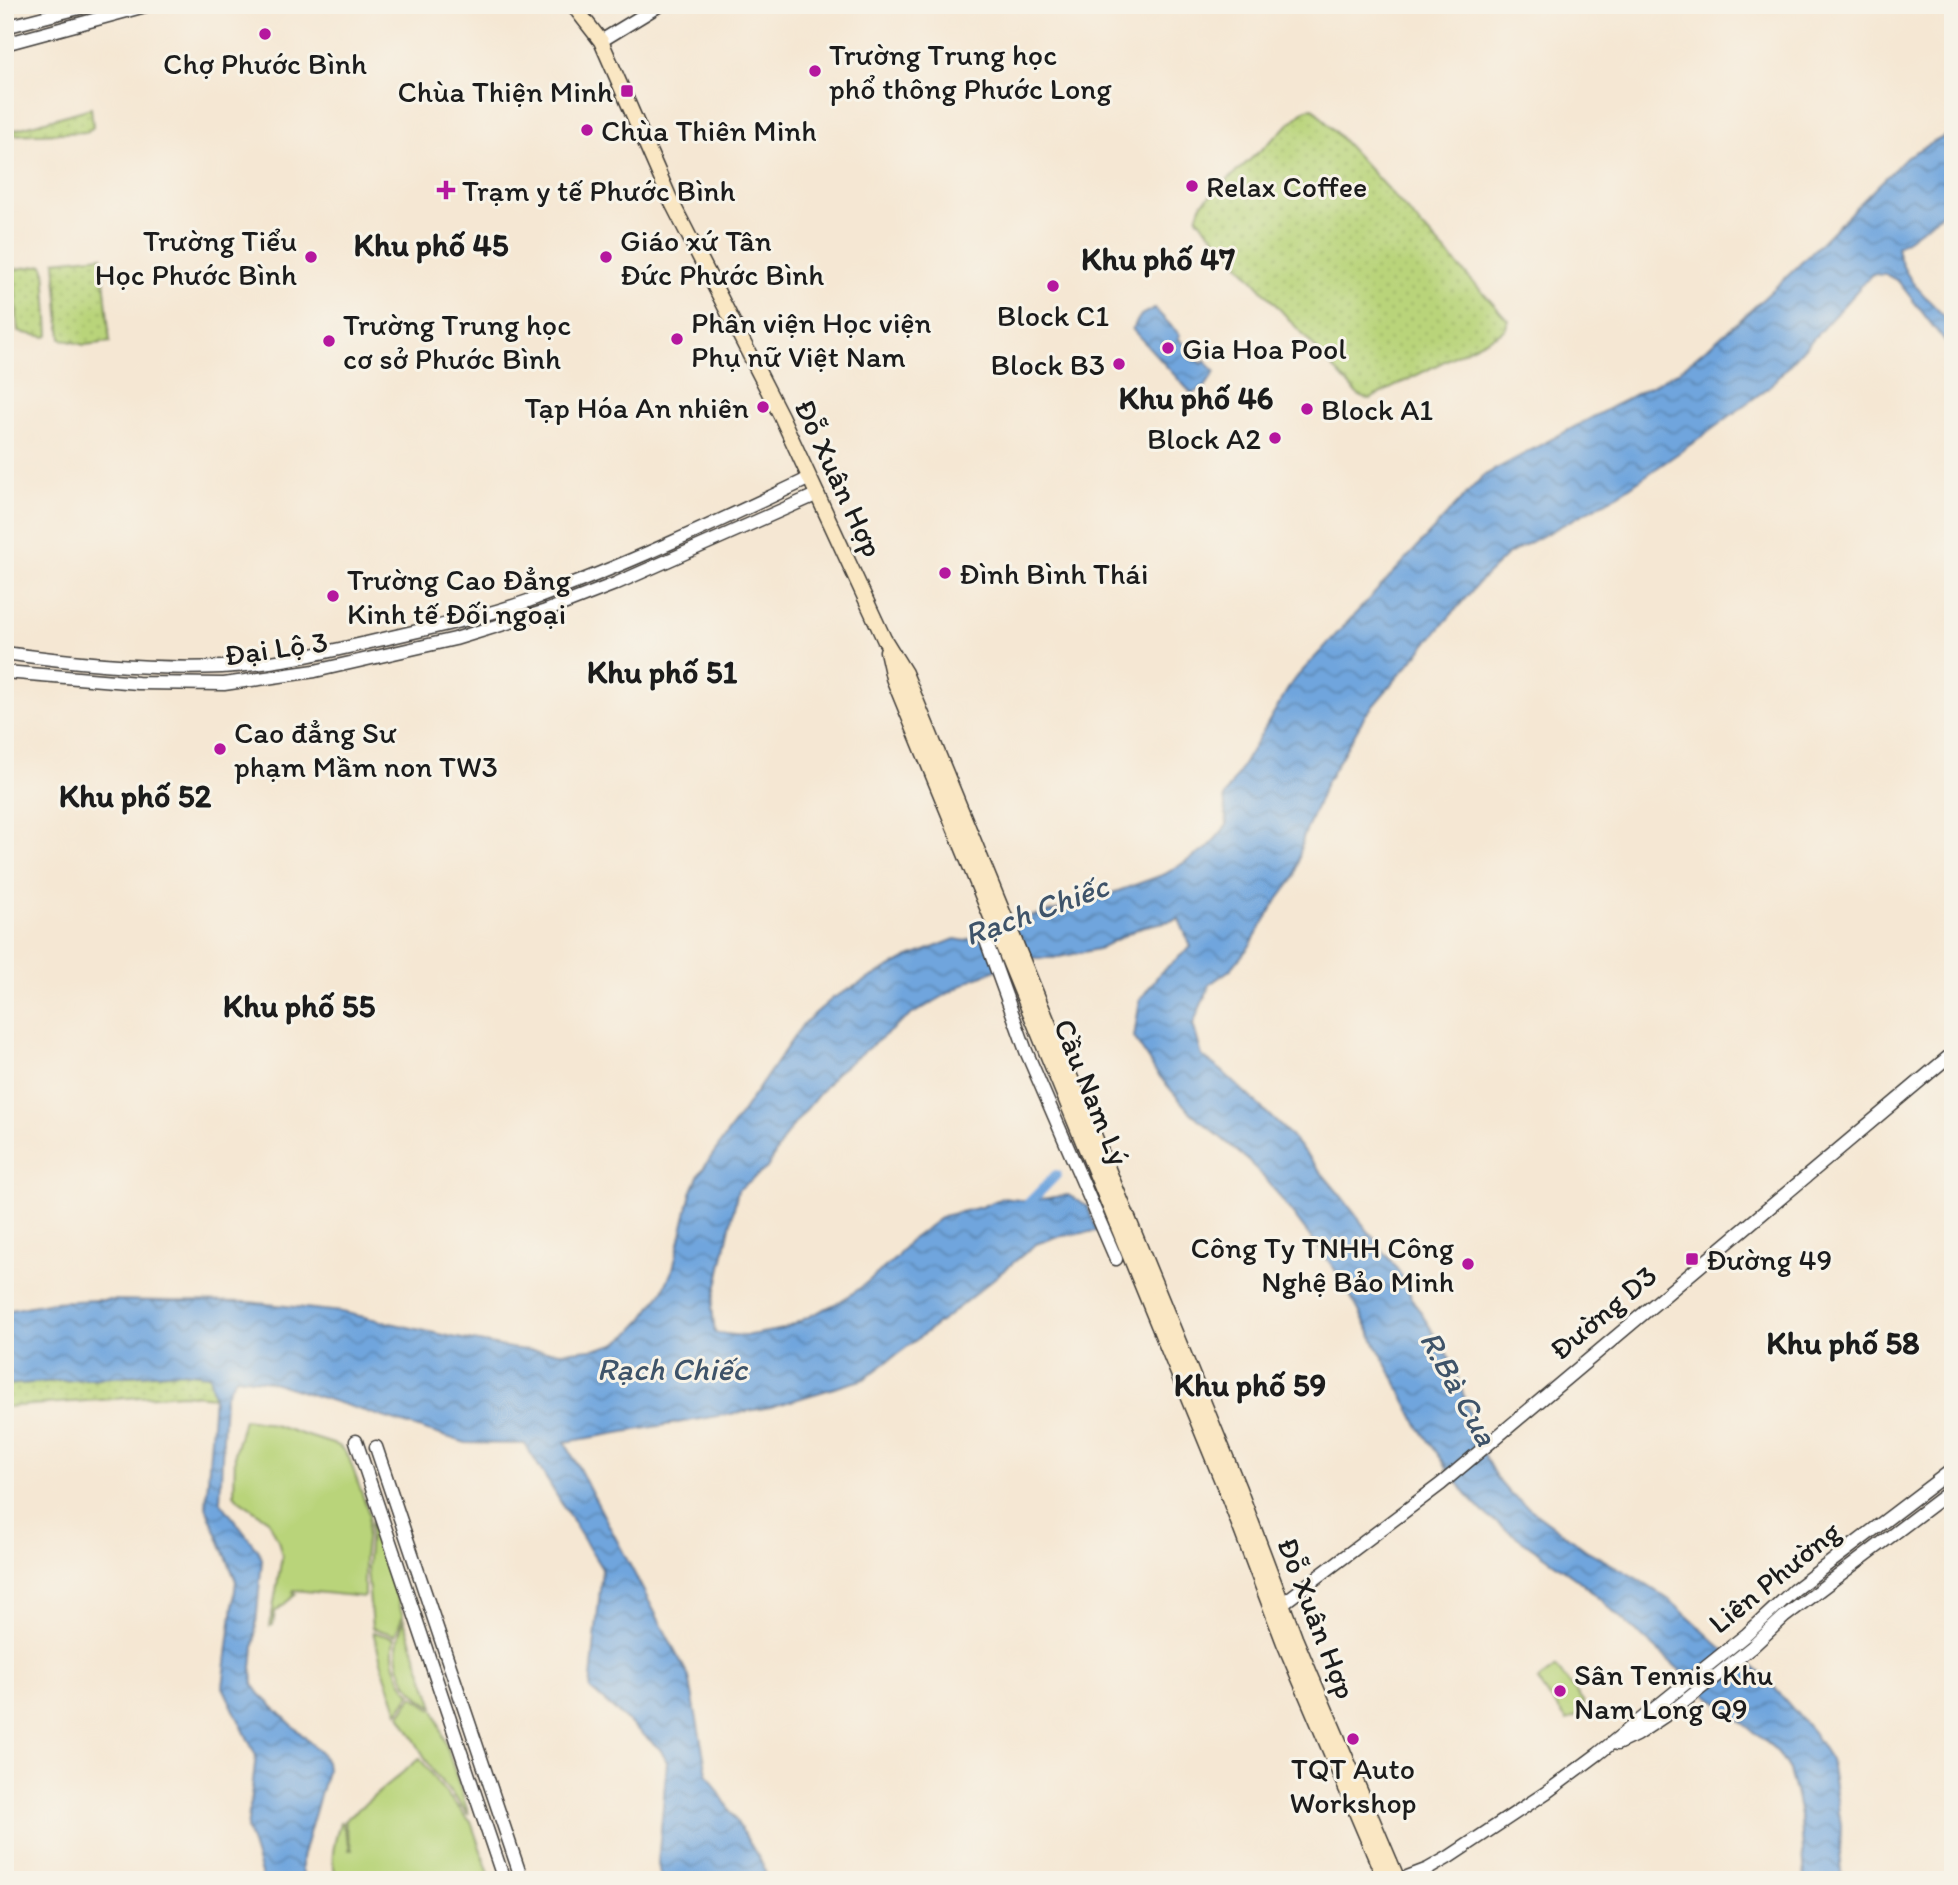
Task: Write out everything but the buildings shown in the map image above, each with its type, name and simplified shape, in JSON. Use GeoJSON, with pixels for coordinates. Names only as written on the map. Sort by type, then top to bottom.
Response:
{"type":"FeatureCollection","features":[{"type":"Feature","properties":{"kind":"main road","name":"Đỗ Xuân Hợp"},"geometry":{"type":"LineString","coordinates":[[573,5],[601,41],[670,199],[818,494],[884,639],[905,673],[961,823]]}},
{"type":"Feature","properties":{"kind":"main road","name":"Cầu Nam Lý"},"geometry":{"type":"LineString","coordinates":[[961,823],[1186,1376]]}},
{"type":"Feature","properties":{"kind":"main road","name":"Đỗ Xuân Hợp"},"geometry":{"type":"LineString","coordinates":[[1186,1376],[1385,1880]]}},
{"type":"Feature","properties":{"kind":"main road","name":"Đỗ Xuân Hợp"},"geometry":{"type":"LineString","coordinates":[[1276,1607],[1399,1880]]}},
{"type":"Feature","properties":{"kind":"street"},"geometry":{"type":"LineString","coordinates":[[5,27],[91,5]]}},
{"type":"Feature","properties":{"kind":"street"},"geometry":{"type":"LineString","coordinates":[[5,44],[149,5]]}},
{"type":"Feature","properties":{"kind":"street"},"geometry":{"type":"LineString","coordinates":[[601,41],[660,5]]}},
{"type":"Feature","properties":{"kind":"street","name":"Đại Lộ 3"},"geometry":{"type":"LineString","coordinates":[[5,653],[138,665],[223,667],[312,656],[526,602],[668,544],[810,478]]}},
{"type":"Feature","properties":{"kind":"street","name":"Đại Lộ 3"},"geometry":{"type":"LineString","coordinates":[[5,672],[138,683],[224,684],[315,671],[455,639],[543,612],[615,584],[818,494]]}},
{"type":"Feature","properties":{"kind":"street"},"geometry":{"type":"LineString","coordinates":[[984,936],[1026,1051],[1116,1259]]}},
{"type":"Feature","properties":{"kind":"street","name":"Đường D3"},"geometry":{"type":"LineString","coordinates":[[1276,1607],[1441,1484],[1953,1053]]}},
{"type":"Feature","properties":{"kind":"street"},"geometry":{"type":"LineString","coordinates":[[356,1441],[504,1880]]}},
{"type":"Feature","properties":{"kind":"street"},"geometry":{"type":"LineString","coordinates":[[376,1447],[522,1880]]}},
{"type":"Feature","properties":{"kind":"street","name":"Liên Phường"},"geometry":{"type":"LineString","coordinates":[[1399,1880],[1429,1869],[1475,1841],[1598,1754],[1746,1634],[1794,1590],[1953,1469]]}},
{"type":"Feature","properties":{"kind":"street","name":"Liên Phường"},"geometry":{"type":"LineString","coordinates":[[1598,1754],[1636,1735],[1675,1709],[1752,1647],[1784,1617],[1953,1489]]}},
{"type":"Feature","properties":{"kind":"street"},"geometry":{"type":"LineString","coordinates":[[415,1616],[431,1611]]}},
{"type":"Feature","properties":{"kind":"street"},"geometry":{"type":"LineString","coordinates":[[485,1822],[501,1817]]}},
{"type":"Feature","properties":{"kind":"green space"},"geometry":{"type":"Polygon","coordinates":[[[91,108],[93,127],[87,132],[8,135],[10,131],[91,108]]]}},
{"type":"Feature","properties":{"kind":"green space"},"geometry":{"type":"Polygon","coordinates":[[[1313,108],[1508,320],[1506,328],[1500,333],[1370,399],[1356,393],[1197,218],[1202,203],[1306,109],[1313,108]]]}},
{"type":"Feature","properties":{"kind":"green space"},"geometry":{"type":"Polygon","coordinates":[[[102,256],[110,342],[84,345],[61,339],[55,261],[102,256]]]}},
{"type":"Feature","properties":{"kind":"green space"},"geometry":{"type":"Polygon","coordinates":[[[43,265],[49,335],[46,337],[18,332],[14,272],[16,269],[43,265]]]}},
{"type":"Feature","properties":{"kind":"green space"},"geometry":{"type":"Polygon","coordinates":[[[181,1372],[209,1375],[214,1397],[182,1394],[5,1407],[5,1385],[181,1372]]]}},
{"type":"Feature","properties":{"kind":"green space"},"geometry":{"type":"Polygon","coordinates":[[[244,1419],[264,1422],[339,1446],[348,1455],[369,1514],[364,1559],[364,1597],[294,1590],[296,1594],[275,1612],[273,1625],[270,1626],[282,1556],[268,1520],[234,1494],[235,1452],[244,1419]]]}},
{"type":"Feature","properties":{"kind":"green space"},"geometry":{"type":"Polygon","coordinates":[[[371,1521],[403,1616],[395,1635],[372,1628],[367,1570],[371,1521]]]}},
{"type":"Feature","properties":{"kind":"green space"},"geometry":{"type":"Polygon","coordinates":[[[404,1620],[434,1707],[413,1691],[401,1670],[397,1646],[404,1620]]]}},
{"type":"Feature","properties":{"kind":"green space"},"geometry":{"type":"Polygon","coordinates":[[[373,1632],[394,1638],[396,1668],[411,1694],[398,1712],[385,1675],[373,1632]]]}},
{"type":"Feature","properties":{"kind":"green space","name":"Sân Tennis Khu Nam Long Q9"},"geometry":{"type":"Polygon","coordinates":[[[1556,1667],[1583,1701],[1585,1711],[1567,1721],[1537,1681],[1556,1667]]]}},
{"type":"Feature","properties":{"kind":"green space"},"geometry":{"type":"Polygon","coordinates":[[[413,1696],[435,1711],[469,1815],[434,1773],[400,1715],[413,1696]]]}},
{"type":"Feature","properties":{"kind":"green space"},"geometry":{"type":"Polygon","coordinates":[[[420,1758],[438,1784],[471,1822],[489,1874],[486,1880],[339,1880],[333,1859],[340,1822],[349,1850],[352,1850],[344,1821],[420,1758]]]}},
{"type":"Feature","properties":{"kind":"water","name":"Rạch Chiếc"},"geometry":{"type":"Polygon","coordinates":[[[1953,132],[1953,206],[1897,247],[1911,280],[1953,326],[1953,352],[1898,281],[1887,275],[1872,274],[1769,387],[1618,495],[1507,555],[1481,580],[1366,714],[1325,785],[1303,838],[1295,877],[1274,905],[1249,947],[1231,969],[1210,984],[1193,1024],[1202,1056],[1222,1071],[1289,1134],[1400,1273],[1412,1299],[1452,1362],[1486,1459],[1497,1479],[1510,1494],[1586,1550],[1671,1601],[1726,1652],[1746,1661],[1766,1678],[1813,1732],[1831,1760],[1841,1825],[1843,1880],[1805,1880],[1801,1820],[1795,1792],[1789,1771],[1776,1750],[1709,1696],[1576,1578],[1487,1516],[1466,1494],[1419,1427],[1336,1271],[1270,1184],[1249,1161],[1189,1111],[1155,1071],[1134,1037],[1140,1000],[1160,973],[1191,947],[1179,919],[1141,927],[1098,949],[1054,958],[1027,958],[975,978],[911,1015],[836,1073],[787,1133],[767,1168],[738,1190],[712,1308],[715,1333],[744,1336],[784,1329],[859,1289],[896,1258],[908,1242],[943,1216],[981,1207],[1002,1198],[1028,1201],[1068,1195],[1087,1206],[1097,1231],[1056,1237],[1036,1244],[948,1316],[864,1379],[771,1407],[565,1442],[689,1677],[707,1773],[763,1865],[768,1880],[661,1880],[658,1863],[667,1762],[660,1749],[590,1689],[602,1569],[525,1444],[466,1443],[269,1381],[236,1377],[225,1396],[220,1501],[262,1559],[253,1684],[322,1754],[327,1771],[302,1858],[302,1870],[306,1880],[263,1880],[247,1829],[256,1756],[223,1687],[236,1581],[206,1507],[214,1396],[209,1375],[181,1372],[5,1385],[5,1311],[52,1302],[97,1300],[248,1302],[342,1312],[516,1349],[562,1352],[615,1344],[643,1319],[663,1291],[673,1269],[691,1193],[698,1176],[803,1024],[833,998],[907,958],[955,939],[966,941],[1016,920],[1085,903],[1165,874],[1208,848],[1227,825],[1224,797],[1292,682],[1483,476],[1679,371],[1738,322],[1794,270],[1907,156],[1953,132]]]}},
{"type":"Feature","properties":{"kind":"water","name":"Gia Hoa Pool"},"geometry":{"type":"Polygon","coordinates":[[[1154,308],[1180,335],[1178,338],[1202,364],[1205,361],[1215,372],[1205,387],[1192,394],[1132,329],[1141,315],[1154,308]]]}},
{"type":"Feature","properties":{"kind":"waterway"},"geometry":{"type":"LineString","coordinates":[[1023,1209],[1056,1175]]}},
{"type":"Feature","properties":{"kind":"place","name":"Chợ Phước Bình"},"geometry":{"type":"Point","coordinates":[265,34]}},
{"type":"Feature","properties":{"kind":"place","name":"Trường Trung học phổ thông Phước Long"},"geometry":{"type":"Point","coordinates":[815,71]}},
{"type":"Feature","properties":{"kind":"place","name":"Chùa Thiện Minh"},"geometry":{"type":"Point","coordinates":[627,91]}},
{"type":"Feature","properties":{"kind":"place","name":"Chùa Thiên Minh"},"geometry":{"type":"Point","coordinates":[587,130]}},
{"type":"Feature","properties":{"kind":"place","name":"Relax Coffee"},"geometry":{"type":"Point","coordinates":[1192,186]}},
{"type":"Feature","properties":{"kind":"place","name":"Trạm y tế Phước Bình"},"geometry":{"type":"Point","coordinates":[446,190]}},
{"type":"Feature","properties":{"kind":"place","name":"Trường Tiểu Học Phước Bình"},"geometry":{"type":"Point","coordinates":[311,257]}},
{"type":"Feature","properties":{"kind":"place","name":"Giáo xứ Tân Đức Phước Bình"},"geometry":{"type":"Point","coordinates":[606,257]}},
{"type":"Feature","properties":{"kind":"place","name":"Block C1"},"geometry":{"type":"Point","coordinates":[1053,286]}},
{"type":"Feature","properties":{"kind":"place","name":"Phân viện Học viện Phụ nữ Việt Nam"},"geometry":{"type":"Point","coordinates":[677,339]}},
{"type":"Feature","properties":{"kind":"place","name":"Trường Trung học cơ sở Phước Bình"},"geometry":{"type":"Point","coordinates":[329,341]}},
{"type":"Feature","properties":{"kind":"place","name":"Gia Hoa Pool"},"geometry":{"type":"Point","coordinates":[1168,348]}},
{"type":"Feature","properties":{"kind":"place","name":"Block B3"},"geometry":{"type":"Point","coordinates":[1119,364]}},
{"type":"Feature","properties":{"kind":"place","name":"Tạp Hóa An nhiên"},"geometry":{"type":"Point","coordinates":[763,407]}},
{"type":"Feature","properties":{"kind":"place","name":"Block A1"},"geometry":{"type":"Point","coordinates":[1307,409]}},
{"type":"Feature","properties":{"kind":"place","name":"Block A2"},"geometry":{"type":"Point","coordinates":[1275,438]}},
{"type":"Feature","properties":{"kind":"place","name":"Đình Bình Thái"},"geometry":{"type":"Point","coordinates":[945,573]}},
{"type":"Feature","properties":{"kind":"place","name":"Trường Cao Đẳng Kinh tế Đối ngoại"},"geometry":{"type":"Point","coordinates":[333,596]}},
{"type":"Feature","properties":{"kind":"place","name":"Cao đẳng Sư phạm Mầm non TW3"},"geometry":{"type":"Point","coordinates":[220,749]}},
{"type":"Feature","properties":{"kind":"place","name":"Đường 49"},"geometry":{"type":"Point","coordinates":[1692,1259]}},
{"type":"Feature","properties":{"kind":"place","name":"Công Ty TNHH Công Nghệ Bảo Minh"},"geometry":{"type":"Point","coordinates":[1468,1264]}},
{"type":"Feature","properties":{"kind":"place","name":"Sân Tennis Khu Nam Long Q9"},"geometry":{"type":"Point","coordinates":[1560,1691]}},
{"type":"Feature","properties":{"kind":"place","name":"TQT Auto Workshop"},"geometry":{"type":"Point","coordinates":[1353,1739]}},
{"type":"Feature","properties":{"kind":"district","name":"Khu phố 45"},"geometry":{"type":"Point","coordinates":[431,245]}},
{"type":"Feature","properties":{"kind":"district","name":"Khu phố 47"},"geometry":{"type":"Point","coordinates":[1158,259]}},
{"type":"Feature","properties":{"kind":"district","name":"Khu phố 46"},"geometry":{"type":"Point","coordinates":[1196,398]}},
{"type":"Feature","properties":{"kind":"district","name":"Khu phố 51"},"geometry":{"type":"Point","coordinates":[662,672]}},
{"type":"Feature","properties":{"kind":"district","name":"Khu phố 52"},"geometry":{"type":"Point","coordinates":[135,796]}},
{"type":"Feature","properties":{"kind":"district","name":"Khu phố 55"},"geometry":{"type":"Point","coordinates":[299,1006]}},
{"type":"Feature","properties":{"kind":"district","name":"Khu phố 58"},"geometry":{"type":"Point","coordinates":[1843,1343]}},
{"type":"Feature","properties":{"kind":"district","name":"Khu phố 59"},"geometry":{"type":"Point","coordinates":[1250,1385]}},
{"type":"Feature","properties":{"kind":"water label","name":"R.Bà Cua"},"geometry":{"type":"Point","coordinates":[1459,1388]}}]}
